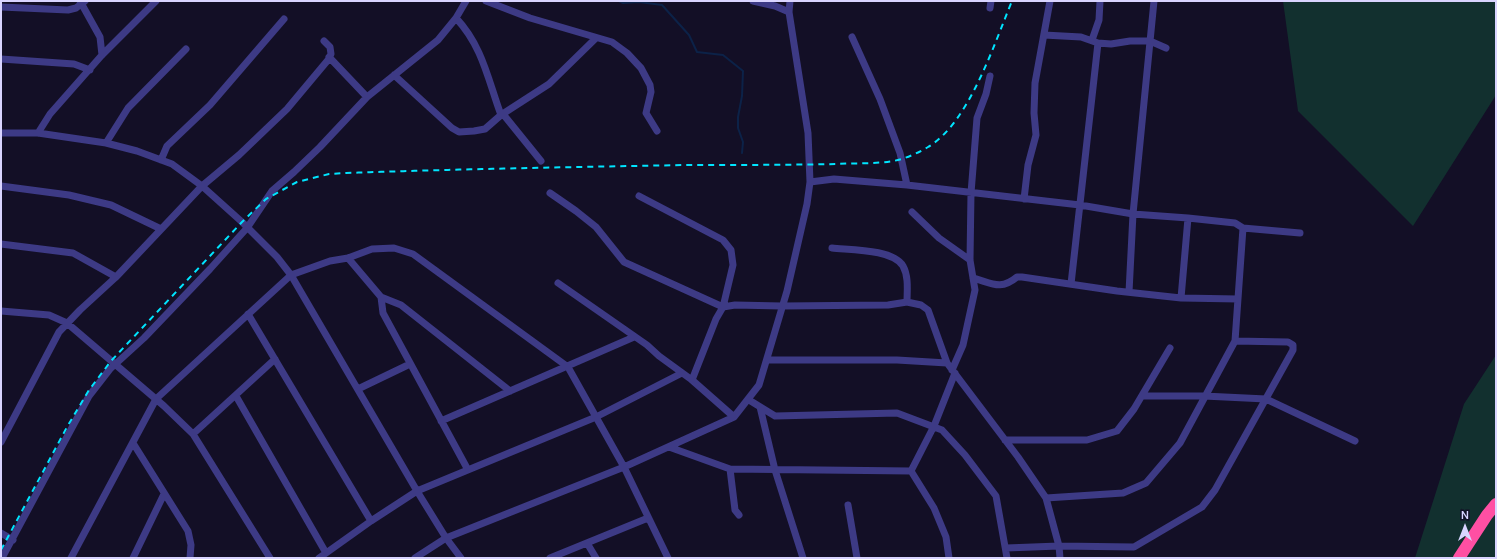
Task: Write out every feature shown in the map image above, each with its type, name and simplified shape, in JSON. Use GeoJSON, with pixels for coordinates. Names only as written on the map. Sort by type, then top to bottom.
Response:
{"type":"FeatureCollection","features":[{"type":"Feature","properties":{"kind":"highway"},"geometry":{"type":"LineString","coordinates":[[1459,558],[1487,514],[1496,504]]}},
{"type":"Feature","properties":{"kind":"street"},"geometry":{"type":"LineString","coordinates":[[38,133],[50,114],[102,55],[156,1]]}},
{"type":"Feature","properties":{"kind":"street"},"geometry":{"type":"LineString","coordinates":[[2,558],[89,396],[115,365],[144,338],[247,228],[272,191],[310,157],[367,97],[438,40],[456,18],[466,1]]}},
{"type":"Feature","properties":{"kind":"street"},"geometry":{"type":"LineString","coordinates":[[486,1],[530,18],[612,42],[627,53],[641,68],[650,85],[651,92],[646,113],[656,130]]}},
{"type":"Feature","properties":{"kind":"street"},"geometry":{"type":"LineString","coordinates":[[753,1],[775,6],[789,12]]}},
{"type":"Feature","properties":{"kind":"street"},"geometry":{"type":"LineString","coordinates":[[415,558],[446,538],[624,467],[734,418],[760,385],[782,306],[810,182],[808,133],[789,12],[790,1]]}},
{"type":"Feature","properties":{"kind":"street"},"geometry":{"type":"LineString","coordinates":[[1024,199],[1028,165],[1036,135],[1034,114],[1035,83],[1050,1]]}},
{"type":"Feature","properties":{"kind":"street"},"geometry":{"type":"LineString","coordinates":[[1072,284],[1100,1]]}},
{"type":"Feature","properties":{"kind":"street"},"geometry":{"type":"LineString","coordinates":[[1129,292],[1133,214],[1154,1]]}},
{"type":"Feature","properties":{"kind":"street"},"geometry":{"type":"LineString","coordinates":[[1,6],[68,10],[76,8],[82,2],[100,37],[102,55]]}},
{"type":"Feature","properties":{"kind":"street"},"geometry":{"type":"LineString","coordinates":[[456,18],[463,26],[478,50],[502,115],[541,161]]}},
{"type":"Feature","properties":{"kind":"street"},"geometry":{"type":"LineString","coordinates":[[161,160],[167,146],[210,105],[284,19]]}},
{"type":"Feature","properties":{"kind":"street"},"geometry":{"type":"LineString","coordinates":[[1044,35],[1081,37],[1111,44],[1130,41],[1150,41],[1166,48]]}},
{"type":"Feature","properties":{"kind":"street"},"geometry":{"type":"LineString","coordinates":[[852,37],[880,99],[902,159],[907,185]]}},
{"type":"Feature","properties":{"kind":"street"},"geometry":{"type":"LineString","coordinates":[[394,75],[459,132],[474,132],[485,129],[502,115],[549,84],[596,38]]}},
{"type":"Feature","properties":{"kind":"street"},"geometry":{"type":"LineString","coordinates":[[1,442],[59,332],[80,310],[116,277],[202,186],[239,155],[287,109],[331,54],[330,47],[324,41]]}},
{"type":"Feature","properties":{"kind":"street"},"geometry":{"type":"LineString","coordinates":[[106,143],[128,108],[186,49]]}},
{"type":"Feature","properties":{"kind":"street"},"geometry":{"type":"LineString","coordinates":[[329,57],[367,97]]}},
{"type":"Feature","properties":{"kind":"street"},"geometry":{"type":"LineString","coordinates":[[1,59],[74,64],[90,70]]}},
{"type":"Feature","properties":{"kind":"street"},"geometry":{"type":"LineString","coordinates":[[911,471],[934,426],[964,346],[975,290],[970,260],[971,193],[977,118],[986,94],[990,76]]}},
{"type":"Feature","properties":{"kind":"street"},"geometry":{"type":"LineString","coordinates":[[1,133],[38,133],[106,143],[137,151],[172,164],[202,186],[277,257],[291,275],[417,491],[446,538],[461,558]]}},
{"type":"Feature","properties":{"kind":"street"},"geometry":{"type":"LineString","coordinates":[[810,182],[834,178],[856,179],[1080,205],[1133,214],[1235,223],[1243,228],[1300,233]]}},
{"type":"Feature","properties":{"kind":"street"},"geometry":{"type":"LineString","coordinates":[[1,186],[69,196],[111,205],[161,230]]}},
{"type":"Feature","properties":{"kind":"street"},"geometry":{"type":"LineString","coordinates":[[550,193],[576,210],[596,227],[624,262],[723,307],[735,305],[888,305],[907,302],[921,305],[928,310],[947,363],[1005,440],[1046,498],[1059,546],[1060,558]]}},
{"type":"Feature","properties":{"kind":"street"},"geometry":{"type":"LineString","coordinates":[[639,196],[723,240],[731,250],[733,265],[723,307],[716,319],[692,380]]}},
{"type":"Feature","properties":{"kind":"street"},"geometry":{"type":"LineString","coordinates":[[912,212],[939,238],[970,260]]}},
{"type":"Feature","properties":{"kind":"street"},"geometry":{"type":"LineString","coordinates":[[1181,298],[1188,218]]}},
{"type":"Feature","properties":{"kind":"street"},"geometry":{"type":"LineString","coordinates":[[1046,498],[1123,493],[1146,483],[1180,443],[1235,341],[1243,228]]}},
{"type":"Feature","properties":{"kind":"street"},"geometry":{"type":"LineString","coordinates":[[1,244],[73,253],[116,277]]}},
{"type":"Feature","properties":{"kind":"street"},"geometry":{"type":"LineString","coordinates":[[71,558],[156,400],[291,275],[330,261],[348,258],[372,249],[383,248],[394,248],[413,254],[568,366],[624,467],[668,558]]}},
{"type":"Feature","properties":{"kind":"street"},"geometry":{"type":"LineString","coordinates":[[832,248],[884,254],[895,258],[902,265],[907,278],[907,302]]}},
{"type":"Feature","properties":{"kind":"street"},"geometry":{"type":"LineString","coordinates":[[348,258],[381,297],[401,306],[510,391]]}},
{"type":"Feature","properties":{"kind":"street"},"geometry":{"type":"LineString","coordinates":[[973,278],[999,286],[1010,283],[1017,277],[1181,298],[1238,299]]}},
{"type":"Feature","properties":{"kind":"street"},"geometry":{"type":"LineString","coordinates":[[558,283],[646,345],[692,380],[734,418]]}},
{"type":"Feature","properties":{"kind":"street"},"geometry":{"type":"LineString","coordinates":[[381,297],[382,313],[468,470]]}},
{"type":"Feature","properties":{"kind":"street"},"geometry":{"type":"LineString","coordinates":[[1,311],[49,315],[67,323],[156,400],[193,434],[270,558]]}},
{"type":"Feature","properties":{"kind":"street"},"geometry":{"type":"LineString","coordinates":[[248,314],[371,521]]}},
{"type":"Feature","properties":{"kind":"street"},"geometry":{"type":"LineString","coordinates":[[441,421],[634,337]]}},
{"type":"Feature","properties":{"kind":"street"},"geometry":{"type":"LineString","coordinates":[[1006,548],[1059,546],[1134,547],[1202,507],[1215,490],[1293,350],[1293,346],[1288,342],[1235,341]]}},
{"type":"Feature","properties":{"kind":"street"},"geometry":{"type":"LineString","coordinates":[[1005,440],[1087,440],[1117,431],[1134,409],[1170,348]]}},
{"type":"Feature","properties":{"kind":"street"},"geometry":{"type":"LineString","coordinates":[[193,434],[275,359]]}},
{"type":"Feature","properties":{"kind":"street"},"geometry":{"type":"LineString","coordinates":[[767,360],[897,360],[947,363]]}},
{"type":"Feature","properties":{"kind":"street"},"geometry":{"type":"LineString","coordinates":[[358,389],[410,364]]}},
{"type":"Feature","properties":{"kind":"street"},"geometry":{"type":"LineString","coordinates":[[318,558],[417,491],[596,417],[682,373]]}},
{"type":"Feature","properties":{"kind":"street"},"geometry":{"type":"LineString","coordinates":[[236,396],[326,553]]}},
{"type":"Feature","properties":{"kind":"street"},"geometry":{"type":"LineString","coordinates":[[1142,396],[1204,396],[1266,399],[1355,441]]}},
{"type":"Feature","properties":{"kind":"street"},"geometry":{"type":"LineString","coordinates":[[749,400],[775,416],[897,413],[942,430],[965,455],[996,496],[1007,558]]}},
{"type":"Feature","properties":{"kind":"street"},"geometry":{"type":"LineString","coordinates":[[760,407],[775,470],[803,558]]}},
{"type":"Feature","properties":{"kind":"street"},"geometry":{"type":"LineString","coordinates":[[133,443],[188,531],[191,545],[190,558]]}},
{"type":"Feature","properties":{"kind":"street"},"geometry":{"type":"LineString","coordinates":[[669,447],[730,469],[911,471]]}},
{"type":"Feature","properties":{"kind":"street"},"geometry":{"type":"LineString","coordinates":[[730,469],[735,510],[739,515]]}},
{"type":"Feature","properties":{"kind":"street"},"geometry":{"type":"LineString","coordinates":[[911,471],[934,508],[946,537],[949,558]]}},
{"type":"Feature","properties":{"kind":"street"},"geometry":{"type":"LineString","coordinates":[[133,558],[164,494]]}},
{"type":"Feature","properties":{"kind":"street"},"geometry":{"type":"LineString","coordinates":[[848,505],[857,558]]}},
{"type":"Feature","properties":{"kind":"street"},"geometry":{"type":"LineString","coordinates":[[550,558],[648,518]]}},
{"type":"Feature","properties":{"kind":"street"},"geometry":{"type":"LineString","coordinates":[[1,533],[13,540]]}},
{"type":"Feature","properties":{"kind":"street"},"geometry":{"type":"LineString","coordinates":[[587,543],[596,558]]}},
{"type":"Feature","properties":{"kind":"green space"},"geometry":{"type":"Polygon","coordinates":[[[1283,1],[1496,1],[1496,95],[1413,226],[1298,111],[1283,1]]]}},
{"type":"Feature","properties":{"kind":"green space"},"geometry":{"type":"Polygon","coordinates":[[[1496,355],[1496,558],[1415,558],[1464,404],[1496,355]]]}},
{"type":"Feature","properties":{"kind":"waterway"},"geometry":{"type":"LineString","coordinates":[[619,1],[623,3],[639,2],[662,5],[689,35],[697,52],[723,55],[743,71],[742,96],[738,117],[738,128],[743,142],[742,153]]}},
{"type":"Feature","properties":{"kind":"railway"},"geometry":{"type":"LineString","coordinates":[[1,550],[67,427],[89,390],[111,361],[242,222],[266,199],[297,182],[329,174],[346,173],[474,169],[879,163],[898,160],[911,156],[928,147],[943,136],[956,120],[979,81],[1012,1]]}}]}
